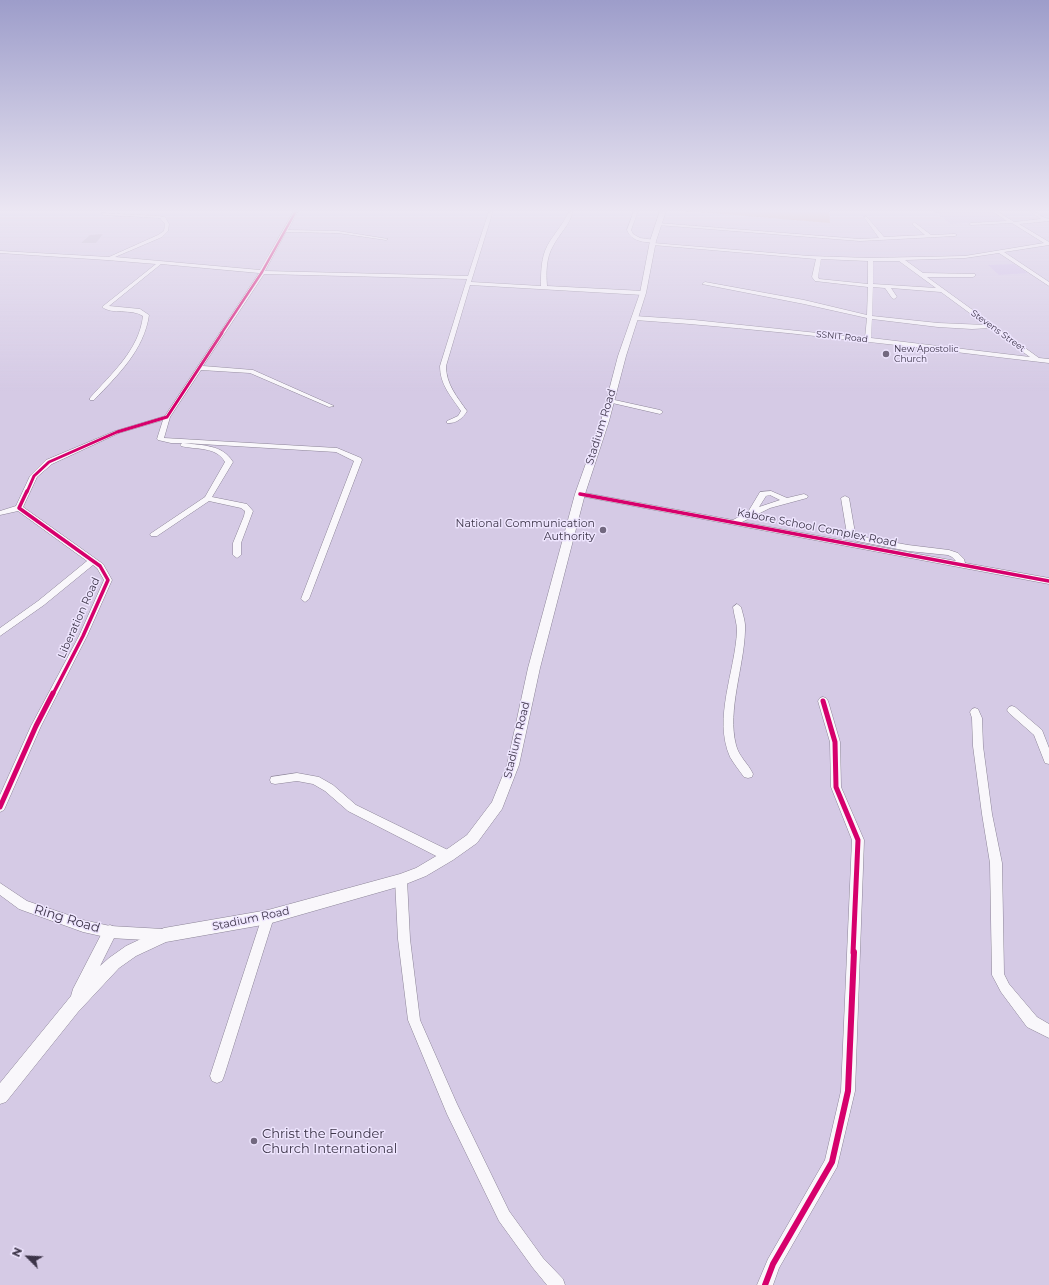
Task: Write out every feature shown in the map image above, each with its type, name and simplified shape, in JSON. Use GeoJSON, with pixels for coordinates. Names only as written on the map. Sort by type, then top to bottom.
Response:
{"type":"FeatureCollection","features":[{"type":"Feature","properties":{"kind":"main road","name":"Stadium Road"},"geometry":{"type":"LineString","coordinates":[[0,1096],[72,1006],[114,963],[131,951],[164,935],[268,918],[401,880],[421,872],[448,856],[472,838],[497,805],[513,765],[534,668],[580,494],[643,293],[647,271]]}},
{"type":"Feature","properties":{"kind":"main road"},"geometry":{"type":"LineString","coordinates":[[72,1006],[110,932]]}},
{"type":"Feature","properties":{"kind":"street"},"geometry":{"type":"LineString","coordinates":[[92,399],[123,365],[144,332],[146,322],[146,315],[140,311],[105,307],[150,271]]}},
{"type":"Feature","properties":{"kind":"street"},"geometry":{"type":"LineString","coordinates":[[250,271],[469,281],[643,293]]}},
{"type":"Feature","properties":{"kind":"street"},"geometry":{"type":"LineString","coordinates":[[449,422],[460,417],[464,412],[447,386],[443,376],[443,366],[472,271]]}},
{"type":"Feature","properties":{"kind":"street"},"geometry":{"type":"LineString","coordinates":[[544,287],[545,271]]}},
{"type":"Feature","properties":{"kind":"street"},"geometry":{"type":"LineString","coordinates":[[817,271],[817,280],[941,290]]}},
{"type":"Feature","properties":{"kind":"street"},"geometry":{"type":"LineString","coordinates":[[868,339],[871,301],[870,271]]}},
{"type":"Feature","properties":{"kind":"street","name":"Stevens Street"},"geometry":{"type":"LineString","coordinates":[[916,271],[1038,360]]}},
{"type":"Feature","properties":{"kind":"street"},"geometry":{"type":"LineString","coordinates":[[1029,271],[1049,284]]}},
{"type":"Feature","properties":{"kind":"street"},"geometry":{"type":"LineString","coordinates":[[160,439],[167,417],[262,272]]}},
{"type":"Feature","properties":{"kind":"street"},"geometry":{"type":"LineString","coordinates":[[922,275],[973,275]]}},
{"type":"Feature","properties":{"kind":"street"},"geometry":{"type":"LineString","coordinates":[[705,284],[804,302],[869,317],[938,325],[972,327],[993,326]]}},
{"type":"Feature","properties":{"kind":"street"},"geometry":{"type":"LineString","coordinates":[[887,286],[894,297]]}},
{"type":"Feature","properties":{"kind":"street","name":"SSNIT Road"},"geometry":{"type":"LineString","coordinates":[[635,318],[694,322],[868,339],[1049,361]]}},
{"type":"Feature","properties":{"kind":"street"},"geometry":{"type":"LineString","coordinates":[[200,368],[251,371],[331,406]]}},
{"type":"Feature","properties":{"kind":"street"},"geometry":{"type":"LineString","coordinates":[[610,401],[660,412]]}},
{"type":"Feature","properties":{"kind":"street"},"geometry":{"type":"LineString","coordinates":[[0,513],[19,508],[34,476],[49,462],[117,432],[167,417]]}},
{"type":"Feature","properties":{"kind":"street"},"geometry":{"type":"LineString","coordinates":[[154,534],[208,498],[229,462],[227,455],[216,450],[168,443],[160,439]]}},
{"type":"Feature","properties":{"kind":"street"},"geometry":{"type":"LineString","coordinates":[[160,439],[170,441],[198,441],[337,450],[358,460],[337,512],[306,599]]}},
{"type":"Feature","properties":{"kind":"street"},"geometry":{"type":"LineString","coordinates":[[751,514],[762,494],[772,493],[785,500]]}},
{"type":"Feature","properties":{"kind":"street","name":"Kabore School Complex Road"},"geometry":{"type":"LineString","coordinates":[[580,494],[1049,581]]}},
{"type":"Feature","properties":{"kind":"street"},"geometry":{"type":"LineString","coordinates":[[735,522],[767,506],[804,496]]}},
{"type":"Feature","properties":{"kind":"street"},"geometry":{"type":"LineString","coordinates":[[208,498],[244,506],[249,511],[237,543],[237,555]]}},
{"type":"Feature","properties":{"kind":"street"},"geometry":{"type":"LineString","coordinates":[[845,498],[851,534],[857,538],[949,553],[959,558],[961,561],[960,564]]}},
{"type":"Feature","properties":{"kind":"street","name":"Liberation Road"},"geometry":{"type":"LineString","coordinates":[[0,807],[36,726],[83,636],[108,580],[105,573],[92,561],[19,508]]}},
{"type":"Feature","properties":{"kind":"street"},"geometry":{"type":"LineString","coordinates":[[0,633],[41,603],[92,561]]}},
{"type":"Feature","properties":{"kind":"street"},"geometry":{"type":"LineString","coordinates":[[737,607],[741,630],[738,660],[732,690],[730,733],[735,756],[748,774]]}},
{"type":"Feature","properties":{"kind":"street"},"geometry":{"type":"LineString","coordinates":[[765,1285],[773,1264],[832,1162],[848,1092],[858,840],[836,787],[835,742],[823,701]]}},
{"type":"Feature","properties":{"kind":"street"},"geometry":{"type":"LineString","coordinates":[[1012,710],[1038,733],[1049,760]]}},
{"type":"Feature","properties":{"kind":"street"},"geometry":{"type":"LineString","coordinates":[[975,712],[977,718],[978,746],[986,807],[996,863],[998,975],[1005,988],[1032,1022],[1049,1031]]}},
{"type":"Feature","properties":{"kind":"street"},"geometry":{"type":"LineString","coordinates":[[275,780],[297,777],[315,780],[329,788],[352,808],[448,856]]}},
{"type":"Feature","properties":{"kind":"street"},"geometry":{"type":"LineString","coordinates":[[401,880],[404,939],[414,1020],[452,1109],[504,1216],[538,1263],[557,1285]]}},
{"type":"Feature","properties":{"kind":"street","name":"Ring Road"},"geometry":{"type":"LineString","coordinates":[[0,888],[23,905],[83,926],[110,932],[164,935]]}},
{"type":"Feature","properties":{"kind":"street"},"geometry":{"type":"LineString","coordinates":[[216,1076],[268,918]]}},
{"type":"Feature","properties":{"kind":"shaded area"},"geometry":{"type":"Polygon","coordinates":[[[995,271],[1025,271],[1028,273],[999,275],[995,271]]]}},
{"type":"Feature","properties":{"kind":"cycle path"},"geometry":{"type":"LineString","coordinates":[[0,807],[36,726],[83,636],[108,580],[100,566],[19,508],[34,476],[49,462],[117,432],[167,417],[263,271]]}},
{"type":"Feature","properties":{"kind":"cycle path"},"geometry":{"type":"LineString","coordinates":[[580,494],[1049,581]]}},
{"type":"Feature","properties":{"kind":"cycle path"},"geometry":{"type":"LineString","coordinates":[[765,1285],[773,1264],[832,1162],[848,1091],[858,840],[836,787],[835,742],[823,701]]}},
{"type":"Feature","properties":{"kind":"place","name":"New Apostolic Church"},"geometry":{"type":"Point","coordinates":[886,354]}},
{"type":"Feature","properties":{"kind":"place","name":"National Communication Authority"},"geometry":{"type":"Point","coordinates":[603,530]}},
{"type":"Feature","properties":{"kind":"place","name":"Christ the Founder Church International"},"geometry":{"type":"Point","coordinates":[254,1141]}}]}
